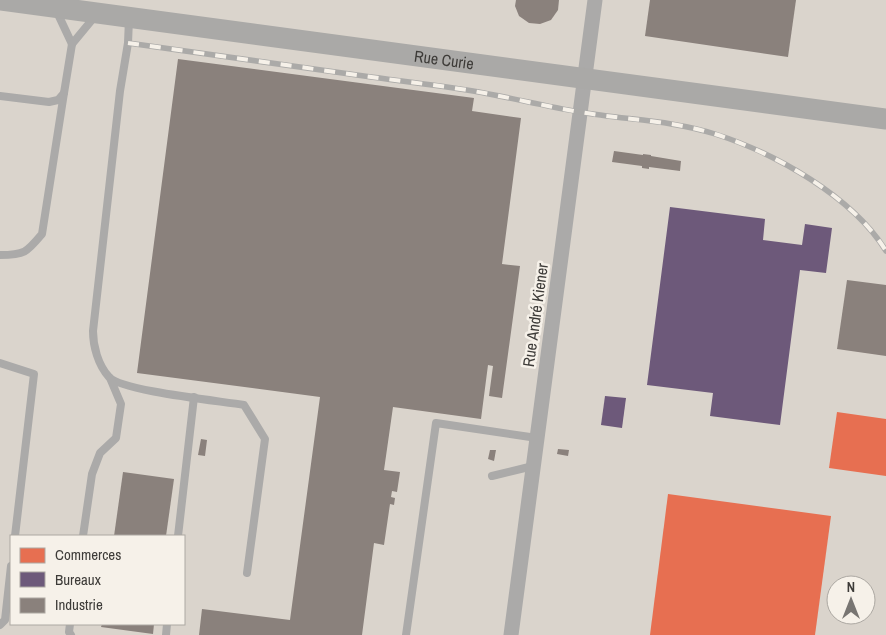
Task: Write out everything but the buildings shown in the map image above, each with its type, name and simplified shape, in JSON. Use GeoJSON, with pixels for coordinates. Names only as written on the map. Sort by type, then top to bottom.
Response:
{"type":"FeatureCollection","features":[{"type":"Feature","properties":{"kind":"main road","name":"Rue Curie"},"geometry":{"type":"LineString","coordinates":[[0,0],[886,119]]}},
{"type":"Feature","properties":{"kind":"street","name":"Rue André Kiener"},"geometry":{"type":"LineString","coordinates":[[511,635],[595,0]]}},
{"type":"Feature","properties":{"kind":"lane"},"geometry":{"type":"LineString","coordinates":[[55,7],[72,44]]}},
{"type":"Feature","properties":{"kind":"lane"},"geometry":{"type":"LineString","coordinates":[[0,255],[13,255],[28,251],[42,234],[72,44],[97,13]]}},
{"type":"Feature","properties":{"kind":"lane"},"geometry":{"type":"LineString","coordinates":[[83,535],[92,474],[100,453],[116,438],[121,404],[93,345],[93,331],[120,91],[128,43],[129,17]]}},
{"type":"Feature","properties":{"kind":"lane"},"geometry":{"type":"LineString","coordinates":[[0,96],[49,102],[58,100],[64,93]]}},
{"type":"Feature","properties":{"kind":"lane"},"geometry":{"type":"LineString","coordinates":[[0,362],[34,374],[15,535]]}},
{"type":"Feature","properties":{"kind":"lane"},"geometry":{"type":"LineString","coordinates":[[110,378],[128,387],[244,405],[265,439],[247,573]]}},
{"type":"Feature","properties":{"kind":"lane"},"geometry":{"type":"LineString","coordinates":[[178,535],[194,397]]}},
{"type":"Feature","properties":{"kind":"lane"},"geometry":{"type":"LineString","coordinates":[[406,635],[436,423],[537,438]]}},
{"type":"Feature","properties":{"kind":"lane"},"geometry":{"type":"LineString","coordinates":[[492,476],[533,466]]}},
{"type":"Feature","properties":{"kind":"lane"},"geometry":{"type":"LineString","coordinates":[[0,625],[5,620],[10,575]]}},
{"type":"Feature","properties":{"kind":"shaded area"},"geometry":{"type":"Polygon","coordinates":[[[0,0],[886,0],[886,635],[0,635],[0,0]]]}},
{"type":"Feature","properties":{"kind":"railway"},"geometry":{"type":"LineString","coordinates":[[128,43],[486,93],[597,115],[698,129],[738,142],[787,165],[811,179],[854,213],[872,231],[886,251]]}}]}
